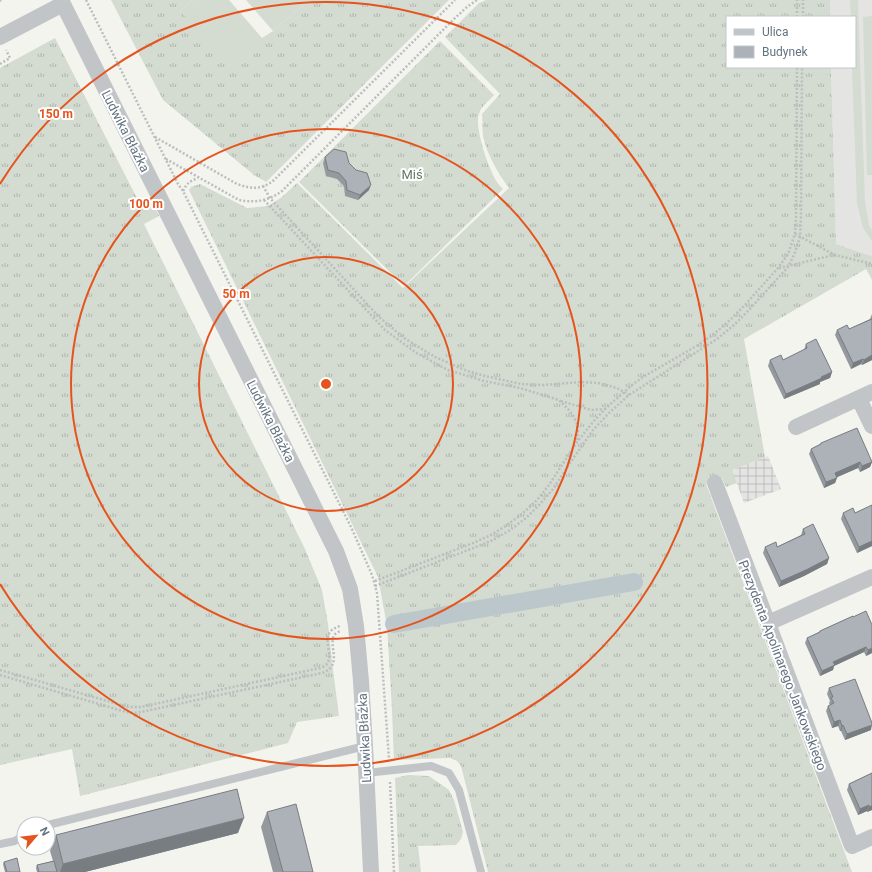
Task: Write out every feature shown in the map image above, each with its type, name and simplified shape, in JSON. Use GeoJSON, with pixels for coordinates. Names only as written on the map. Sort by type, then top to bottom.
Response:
{"type":"FeatureCollection","features":[{"type":"Feature","properties":{"kind":"street"},"geometry":{"type":"LineString","coordinates":[[0,37],[62,2]]}},
{"type":"Feature","properties":{"kind":"street","name":"Ludwika Błażka"},"geometry":{"type":"LineString","coordinates":[[62,2],[336,551],[350,589],[356,626],[361,681],[371,872]]}},
{"type":"Feature","properties":{"kind":"street"},"geometry":{"type":"LineString","coordinates":[[796,427],[865,396],[872,426]]}},
{"type":"Feature","properties":{"kind":"street","name":"Prezydenta Apolinarego Jankowskiego"},"geometry":{"type":"LineString","coordinates":[[715,483],[852,846],[872,837]]}},
{"type":"Feature","properties":{"kind":"street"},"geometry":{"type":"LineString","coordinates":[[768,623],[872,577]]}},
{"type":"Feature","properties":{"kind":"lane"},"geometry":{"type":"LineString","coordinates":[[56,823],[365,746]]}},
{"type":"Feature","properties":{"kind":"lane"},"geometry":{"type":"LineString","coordinates":[[366,773],[431,766],[448,773],[459,790],[481,872]]}},
{"type":"Feature","properties":{"kind":"lane"},"geometry":{"type":"LineString","coordinates":[[0,844],[16,841]]}},
{"type":"Feature","properties":{"kind":"path"},"geometry":{"type":"LineString","coordinates":[[155,137],[236,184],[247,188],[255,188],[269,184],[455,0]]}},
{"type":"Feature","properties":{"kind":"path"},"geometry":{"type":"LineString","coordinates":[[166,159],[239,200],[248,202],[264,200],[276,196],[455,18],[477,0]]}},
{"type":"Feature","properties":{"kind":"path"},"geometry":{"type":"LineString","coordinates":[[797,0],[797,16]]}},
{"type":"Feature","properties":{"kind":"path"},"geometry":{"type":"LineString","coordinates":[[803,0],[803,16]]}},
{"type":"Feature","properties":{"kind":"path"},"geometry":{"type":"LineString","coordinates":[[374,581],[491,535],[522,514],[537,500],[549,485],[577,442],[605,409],[643,377],[714,334],[744,306],[778,268],[788,254],[795,234],[797,68]]}},
{"type":"Feature","properties":{"kind":"path"},"geometry":{"type":"LineString","coordinates":[[375,586],[476,548],[510,530],[526,518],[553,489],[593,430],[609,413],[629,395],[717,339],[748,311],[788,267],[800,237],[802,68]]}},
{"type":"Feature","properties":{"kind":"path"},"geometry":{"type":"LineString","coordinates":[[183,191],[186,184],[199,178]]}},
{"type":"Feature","properties":{"kind":"path"},"geometry":{"type":"LineString","coordinates":[[263,186],[270,198],[379,317],[404,338],[434,357],[467,371],[521,384],[543,385],[581,382],[598,383],[617,388],[629,395]]}},
{"type":"Feature","properties":{"kind":"path"},"geometry":{"type":"LineString","coordinates":[[264,200],[375,320],[385,330],[415,352],[448,370],[466,376],[520,388],[591,410],[605,409]]}},
{"type":"Feature","properties":{"kind":"path"},"geometry":{"type":"LineString","coordinates":[[795,234],[835,255],[872,264]]}},
{"type":"Feature","properties":{"kind":"path"},"geometry":{"type":"LineString","coordinates":[[778,268],[788,267],[835,255]]}},
{"type":"Feature","properties":{"kind":"path"},"geometry":{"type":"LineString","coordinates":[[559,400],[574,417],[578,432],[577,442]]}},
{"type":"Feature","properties":{"kind":"path"},"geometry":{"type":"LineString","coordinates":[[0,670],[133,708],[320,668],[325,666],[330,658],[327,641],[328,634],[338,626],[356,626]]}},
{"type":"Feature","properties":{"kind":"path"},"geometry":{"type":"LineString","coordinates":[[0,675],[126,712],[137,713],[328,671],[332,666],[334,658],[332,641],[333,636],[336,632],[348,630],[356,626]]}},
{"type":"Feature","properties":{"kind":"shaded area"},"geometry":{"type":"Polygon","coordinates":[[[830,0],[872,0],[872,256],[836,244],[831,68],[856,68],[856,16],[830,16],[830,0]]]}},
{"type":"Feature","properties":{"kind":"shaded area"},"geometry":{"type":"Polygon","coordinates":[[[768,456],[781,489],[744,503],[732,470],[768,456]]]}},
{"type":"Feature","properties":{"kind":"green space"},"geometry":{"type":"Polygon","coordinates":[[[111,0],[193,0],[180,11],[262,38],[273,31],[309,0],[449,0],[266,182],[254,175],[163,100],[111,0]]]}},
{"type":"Feature","properties":{"kind":"green space"},"geometry":{"type":"Polygon","coordinates":[[[193,0],[229,0],[262,38],[229,66],[180,11],[193,0]]]}},
{"type":"Feature","properties":{"kind":"green space"},"geometry":{"type":"Polygon","coordinates":[[[246,0],[309,0],[273,31],[246,0]]]}},
{"type":"Feature","properties":{"kind":"green space"},"geometry":{"type":"Polygon","coordinates":[[[486,0],[830,0],[830,16],[726,16],[726,68],[831,68],[836,244],[872,256],[872,280],[866,269],[744,339],[765,457],[732,470],[737,483],[726,487],[722,478],[706,484],[852,872],[488,872],[461,766],[457,761],[450,758],[394,760],[387,626],[378,577],[189,190],[191,187],[200,184],[247,208],[268,206],[282,197],[297,183],[403,288],[509,188],[490,157],[483,133],[482,114],[500,94],[445,37],[479,3],[486,0]]]}},
{"type":"Feature","properties":{"kind":"green space"},"geometry":{"type":"Polygon","coordinates":[[[850,0],[859,0],[865,202],[869,225],[872,230],[872,241],[863,228],[857,203],[852,68],[856,68],[856,16],[851,16],[850,0]]]}},
{"type":"Feature","properties":{"kind":"green space"},"geometry":{"type":"Polygon","coordinates":[[[872,16],[872,175],[867,175],[863,17],[872,16]]]}},
{"type":"Feature","properties":{"kind":"green space"},"geometry":{"type":"Polygon","coordinates":[[[55,38],[142,208],[153,204],[159,216],[144,224],[305,549],[322,590],[328,624],[339,716],[297,722],[288,743],[80,796],[72,749],[0,765],[0,68],[55,38]]]}},
{"type":"Feature","properties":{"kind":"green space","name":"Miś"},"geometry":{"type":"Polygon","coordinates":[[[440,41],[494,95],[483,106],[478,120],[480,138],[490,168],[497,183],[503,189],[404,286],[299,182],[440,41]]]}},
{"type":"Feature","properties":{"kind":"green space"},"geometry":{"type":"Polygon","coordinates":[[[408,775],[429,776],[449,790],[454,800],[463,832],[461,839],[456,845],[418,846],[421,872],[399,872],[395,778],[408,775]]]}},
{"type":"Feature","properties":{"kind":"building"},"geometry":{"type":"Polygon","coordinates":[[[334,149],[346,152],[349,163],[356,170],[367,173],[371,185],[360,195],[347,190],[346,181],[339,173],[328,170],[325,157],[334,149]]]}},
{"type":"Feature","properties":{"kind":"building"},"geometry":{"type":"Polygon","coordinates":[[[872,319],[872,355],[864,360],[863,359],[853,363],[837,330],[847,325],[849,329],[872,319]]]}},
{"type":"Feature","properties":{"kind":"building"},"geometry":{"type":"Polygon","coordinates":[[[816,339],[832,372],[786,394],[770,360],[781,355],[783,360],[807,348],[806,344],[816,339]]]}},
{"type":"Feature","properties":{"kind":"building"},"geometry":{"type":"Polygon","coordinates":[[[857,428],[872,462],[862,466],[860,462],[835,473],[837,478],[826,482],[811,449],[821,443],[857,428]]]}},
{"type":"Feature","properties":{"kind":"building"},"geometry":{"type":"Polygon","coordinates":[[[872,505],[872,541],[859,547],[843,513],[853,508],[855,513],[872,505]]]}},
{"type":"Feature","properties":{"kind":"building"},"geometry":{"type":"Polygon","coordinates":[[[813,524],[829,558],[781,581],[765,547],[776,542],[777,547],[805,534],[803,529],[813,524]]]}},
{"type":"Feature","properties":{"kind":"building"},"geometry":{"type":"Polygon","coordinates":[[[866,611],[872,625],[872,648],[868,650],[866,647],[833,662],[835,665],[822,671],[807,638],[866,611]]]}},
{"type":"Feature","properties":{"kind":"building"},"geometry":{"type":"Polygon","coordinates":[[[855,679],[872,725],[847,734],[840,720],[834,722],[828,706],[834,703],[831,698],[833,697],[829,688],[855,679]]]}},
{"type":"Feature","properties":{"kind":"building"},"geometry":{"type":"Polygon","coordinates":[[[872,773],[872,806],[869,807],[869,805],[860,809],[849,784],[872,773]]]}},
{"type":"Feature","properties":{"kind":"building"},"geometry":{"type":"Polygon","coordinates":[[[237,789],[244,818],[63,864],[56,835],[237,789]]]}},
{"type":"Feature","properties":{"kind":"building"},"geometry":{"type":"Polygon","coordinates":[[[296,804],[313,872],[283,872],[267,812],[296,804]]]}},
{"type":"Feature","properties":{"kind":"building"},"geometry":{"type":"Polygon","coordinates":[[[17,858],[20,872],[7,872],[4,862],[17,858]]]}},
{"type":"Feature","properties":{"kind":"building"},"geometry":{"type":"Polygon","coordinates":[[[54,861],[57,872],[39,872],[37,865],[54,861]]]}},
{"type":"Feature","properties":{"kind":"waterway"},"geometry":{"type":"LineString","coordinates":[[394,624],[634,582]]}}]}
